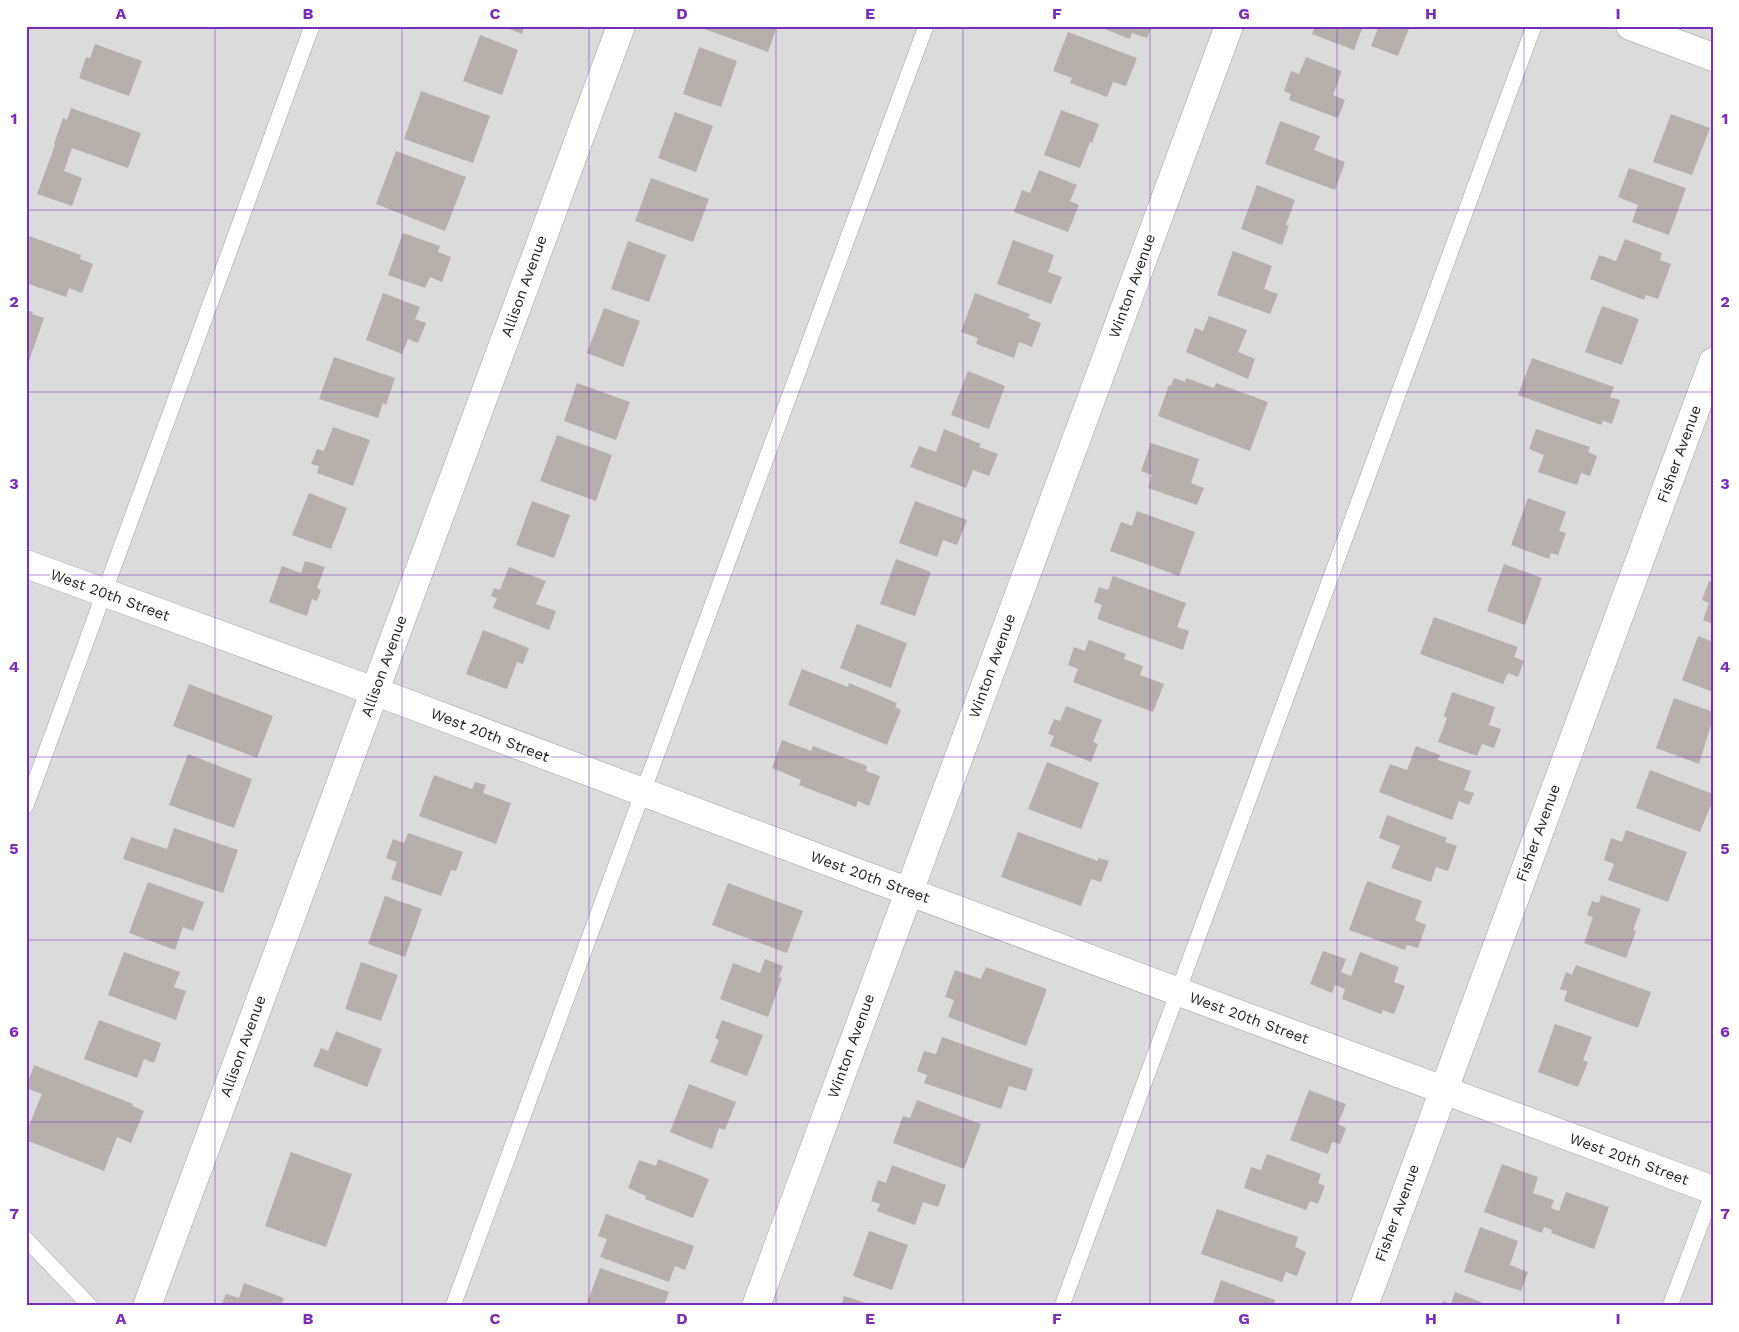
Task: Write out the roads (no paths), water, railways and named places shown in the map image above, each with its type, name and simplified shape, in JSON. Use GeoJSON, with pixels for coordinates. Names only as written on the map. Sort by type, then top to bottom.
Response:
{"type":"FeatureCollection","features":[{"type":"Feature","properties":{"kind":"street","name":"Allison Avenue"},"geometry":{"type":"LineString","coordinates":[[147,1306],[621,26]]}},
{"type":"Feature","properties":{"kind":"street","name":"Winton Avenue"},"geometry":{"type":"LineString","coordinates":[[756,1306],[1229,26]]}},
{"type":"Feature","properties":{"kind":"street"},"geometry":{"type":"LineString","coordinates":[[1630,26],[1713,57]]}},
{"type":"Feature","properties":{"kind":"street","name":"Fisher Avenue"},"geometry":{"type":"LineString","coordinates":[[1364,1306],[1713,362]]}},
{"type":"Feature","properties":{"kind":"street","name":"West 20th Street"},"geometry":{"type":"LineString","coordinates":[[26,564],[374,691],[1713,1191]]}},
{"type":"Feature","properties":{"kind":"lane"},"geometry":{"type":"LineString","coordinates":[[26,806],[312,26]]}},
{"type":"Feature","properties":{"kind":"lane"},"geometry":{"type":"LineString","coordinates":[[453,1306],[926,26]]}},
{"type":"Feature","properties":{"kind":"lane"},"geometry":{"type":"LineString","coordinates":[[1062,1306],[1534,26]]}},
{"type":"Feature","properties":{"kind":"lane"},"geometry":{"type":"LineString","coordinates":[[1670,1306],[1713,1191]]}},
{"type":"Feature","properties":{"kind":"lane"},"geometry":{"type":"LineString","coordinates":[[26,1238],[90,1306]]}}]}
